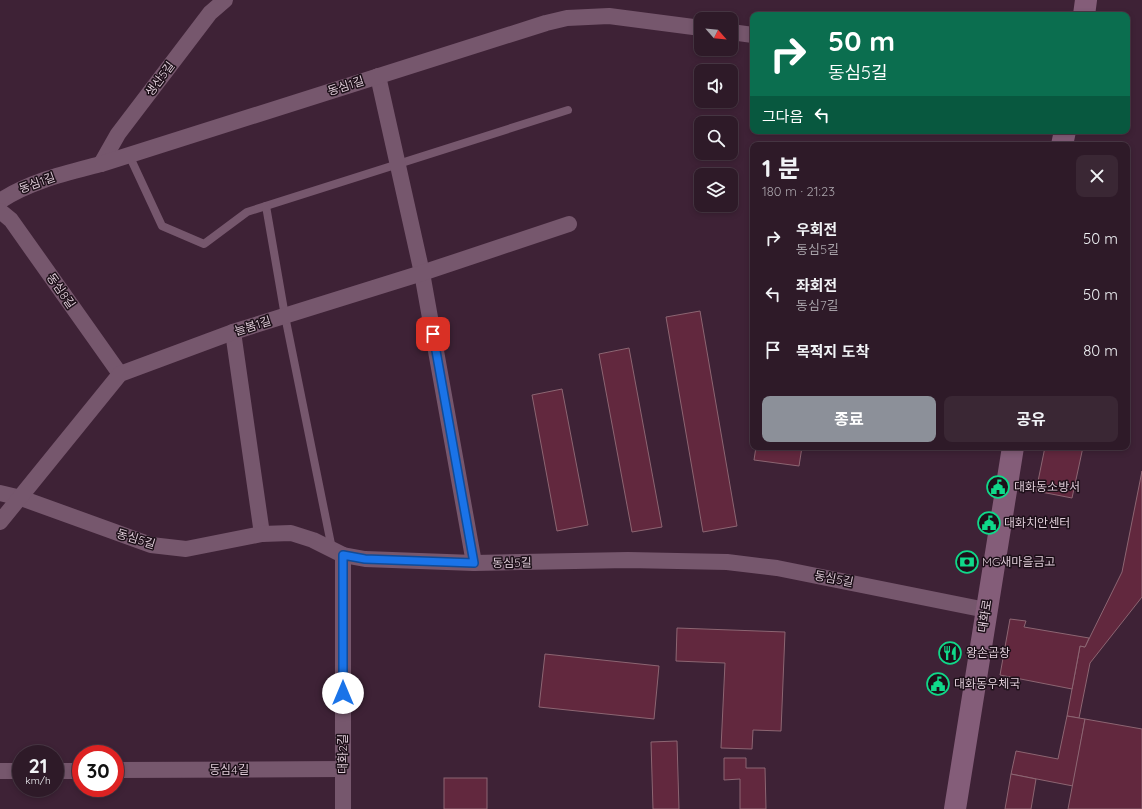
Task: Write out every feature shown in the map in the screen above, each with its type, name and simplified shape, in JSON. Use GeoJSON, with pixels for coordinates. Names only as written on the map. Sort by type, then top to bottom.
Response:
{"type":"FeatureCollection","features":[{"type":"Feature","properties":{"kind":"main road"},"geometry":{"type":"LineString","coordinates":[[1084,12],[1086,0]]}},
{"type":"Feature","properties":{"kind":"main road","name":"대화로"},"geometry":{"type":"LineString","coordinates":[[955,809],[1013,450]]}},
{"type":"Feature","properties":{"kind":"street","name":"생산5길"},"geometry":{"type":"LineString","coordinates":[[102,164],[118,134],[210,13],[225,0]]}},
{"type":"Feature","properties":{"kind":"street","name":"동심1길"},"geometry":{"type":"LineString","coordinates":[[0,201],[16,190],[61,175],[102,164],[546,23],[567,18],[609,16],[694,27]]}},
{"type":"Feature","properties":{"kind":"street"},"geometry":{"type":"LineString","coordinates":[[738,33],[750,35]]}},
{"type":"Feature","properties":{"kind":"street"},"geometry":{"type":"LineString","coordinates":[[378,76],[422,273],[474,563]]}},
{"type":"Feature","properties":{"kind":"street","name":"동심8길"},"geometry":{"type":"LineString","coordinates":[[0,211],[10,220],[120,374]]}},
{"type":"Feature","properties":{"kind":"street","name":"늘봄1길"},"geometry":{"type":"LineString","coordinates":[[120,374],[233,332],[422,273],[569,224]]}},
{"type":"Feature","properties":{"kind":"street"},"geometry":{"type":"LineString","coordinates":[[233,332],[262,534]]}},
{"type":"Feature","properties":{"kind":"street"},"geometry":{"type":"LineString","coordinates":[[0,522],[120,374]]}},
{"type":"Feature","properties":{"kind":"street","name":"동심5길"},"geometry":{"type":"LineString","coordinates":[[0,493],[21,498],[151,545],[186,549],[262,534],[290,533],[313,540],[337,552],[365,559],[474,563],[628,560],[727,562],[777,568],[986,610]]}},
{"type":"Feature","properties":{"kind":"street","name":"대화2길"},"geometry":{"type":"LineString","coordinates":[[337,552],[343,809]]}},
{"type":"Feature","properties":{"kind":"street","name":"동심4길"},"geometry":{"type":"LineString","coordinates":[[124,770],[343,769]]}},
{"type":"Feature","properties":{"kind":"street"},"geometry":{"type":"LineString","coordinates":[[0,771],[12,771]]}},
{"type":"Feature","properties":{"kind":"lane"},"geometry":{"type":"LineString","coordinates":[[129,155],[162,226],[204,244],[247,212],[568,110]]}},
{"type":"Feature","properties":{"kind":"lane"},"geometry":{"type":"LineString","coordinates":[[266,206],[285,316],[337,552]]}},
{"type":"Feature","properties":{"kind":"building"},"geometry":{"type":"Polygon","coordinates":[[[700,311],[737,526],[703,532],[666,317],[700,311]]]}},
{"type":"Feature","properties":{"kind":"building"},"geometry":{"type":"Polygon","coordinates":[[[629,348],[662,527],[632,532],[599,354],[629,348]]]}},
{"type":"Feature","properties":{"kind":"building"},"geometry":{"type":"Polygon","coordinates":[[[562,389],[588,525],[557,531],[532,395],[562,389]]]}},
{"type":"Feature","properties":{"kind":"building"},"geometry":{"type":"Polygon","coordinates":[[[756,450],[802,450],[799,466],[754,460],[756,450]]]}},
{"type":"Feature","properties":{"kind":"building"},"geometry":{"type":"Polygon","coordinates":[[[1044,450],[1082,450],[1072,498],[1036,491],[1044,450]]]}},
{"type":"Feature","properties":{"kind":"building"},"geometry":{"type":"Polygon","coordinates":[[[1142,471],[1142,597],[1090,663],[1079,718],[1067,716],[1080,646],[1085,647],[1122,572],[1142,471]]]}},
{"type":"Feature","properties":{"kind":"building"},"geometry":{"type":"Polygon","coordinates":[[[1010,619],[1026,621],[1024,627],[1089,638],[1085,647],[1080,646],[1072,689],[1000,675],[1010,619]]]}},
{"type":"Feature","properties":{"kind":"building"},"geometry":{"type":"Polygon","coordinates":[[[677,628],[785,632],[781,731],[753,730],[752,749],[721,748],[725,663],[676,661],[677,628]]]}},
{"type":"Feature","properties":{"kind":"building"},"geometry":{"type":"Polygon","coordinates":[[[545,654],[659,666],[654,719],[539,707],[545,654]]]}},
{"type":"Feature","properties":{"kind":"building"},"geometry":{"type":"Polygon","coordinates":[[[1067,716],[1085,719],[1073,786],[1011,774],[1016,751],[1058,759],[1067,716]]]}},
{"type":"Feature","properties":{"kind":"building"},"geometry":{"type":"Polygon","coordinates":[[[1085,719],[1142,729],[1142,809],[1068,809],[1085,719]]]}},
{"type":"Feature","properties":{"kind":"building"},"geometry":{"type":"Polygon","coordinates":[[[677,741],[679,809],[653,809],[651,742],[677,741]]]}},
{"type":"Feature","properties":{"kind":"building"},"geometry":{"type":"Polygon","coordinates":[[[724,758],[746,758],[746,768],[765,768],[766,809],[740,809],[740,779],[724,780],[724,758]]]}},
{"type":"Feature","properties":{"kind":"building"},"geometry":{"type":"Polygon","coordinates":[[[1011,774],[1036,779],[1031,809],[1005,809],[1011,774]]]}},
{"type":"Feature","properties":{"kind":"building"},"geometry":{"type":"Polygon","coordinates":[[[444,778],[487,778],[487,809],[444,809],[444,778]]]}},
{"type":"Feature","properties":{"kind":"place","name":"대화동소방서"},"geometry":{"type":"Point","coordinates":[998,487]}},
{"type":"Feature","properties":{"kind":"place","name":"대화치안센터"},"geometry":{"type":"Point","coordinates":[989,523]}},
{"type":"Feature","properties":{"kind":"place","name":"MG새마을금고"},"geometry":{"type":"Point","coordinates":[967,562]}},
{"type":"Feature","properties":{"kind":"place","name":"왕손곱창"},"geometry":{"type":"Point","coordinates":[950,653]}},
{"type":"Feature","properties":{"kind":"place","name":"대화동우체국"},"geometry":{"type":"Point","coordinates":[938,684]}},
{"type":"Feature","properties":{"kind":"route"},"geometry":{"type":"LineString","coordinates":[[343,693],[343,555],[365,559],[474,563],[433,334]]}}]}
